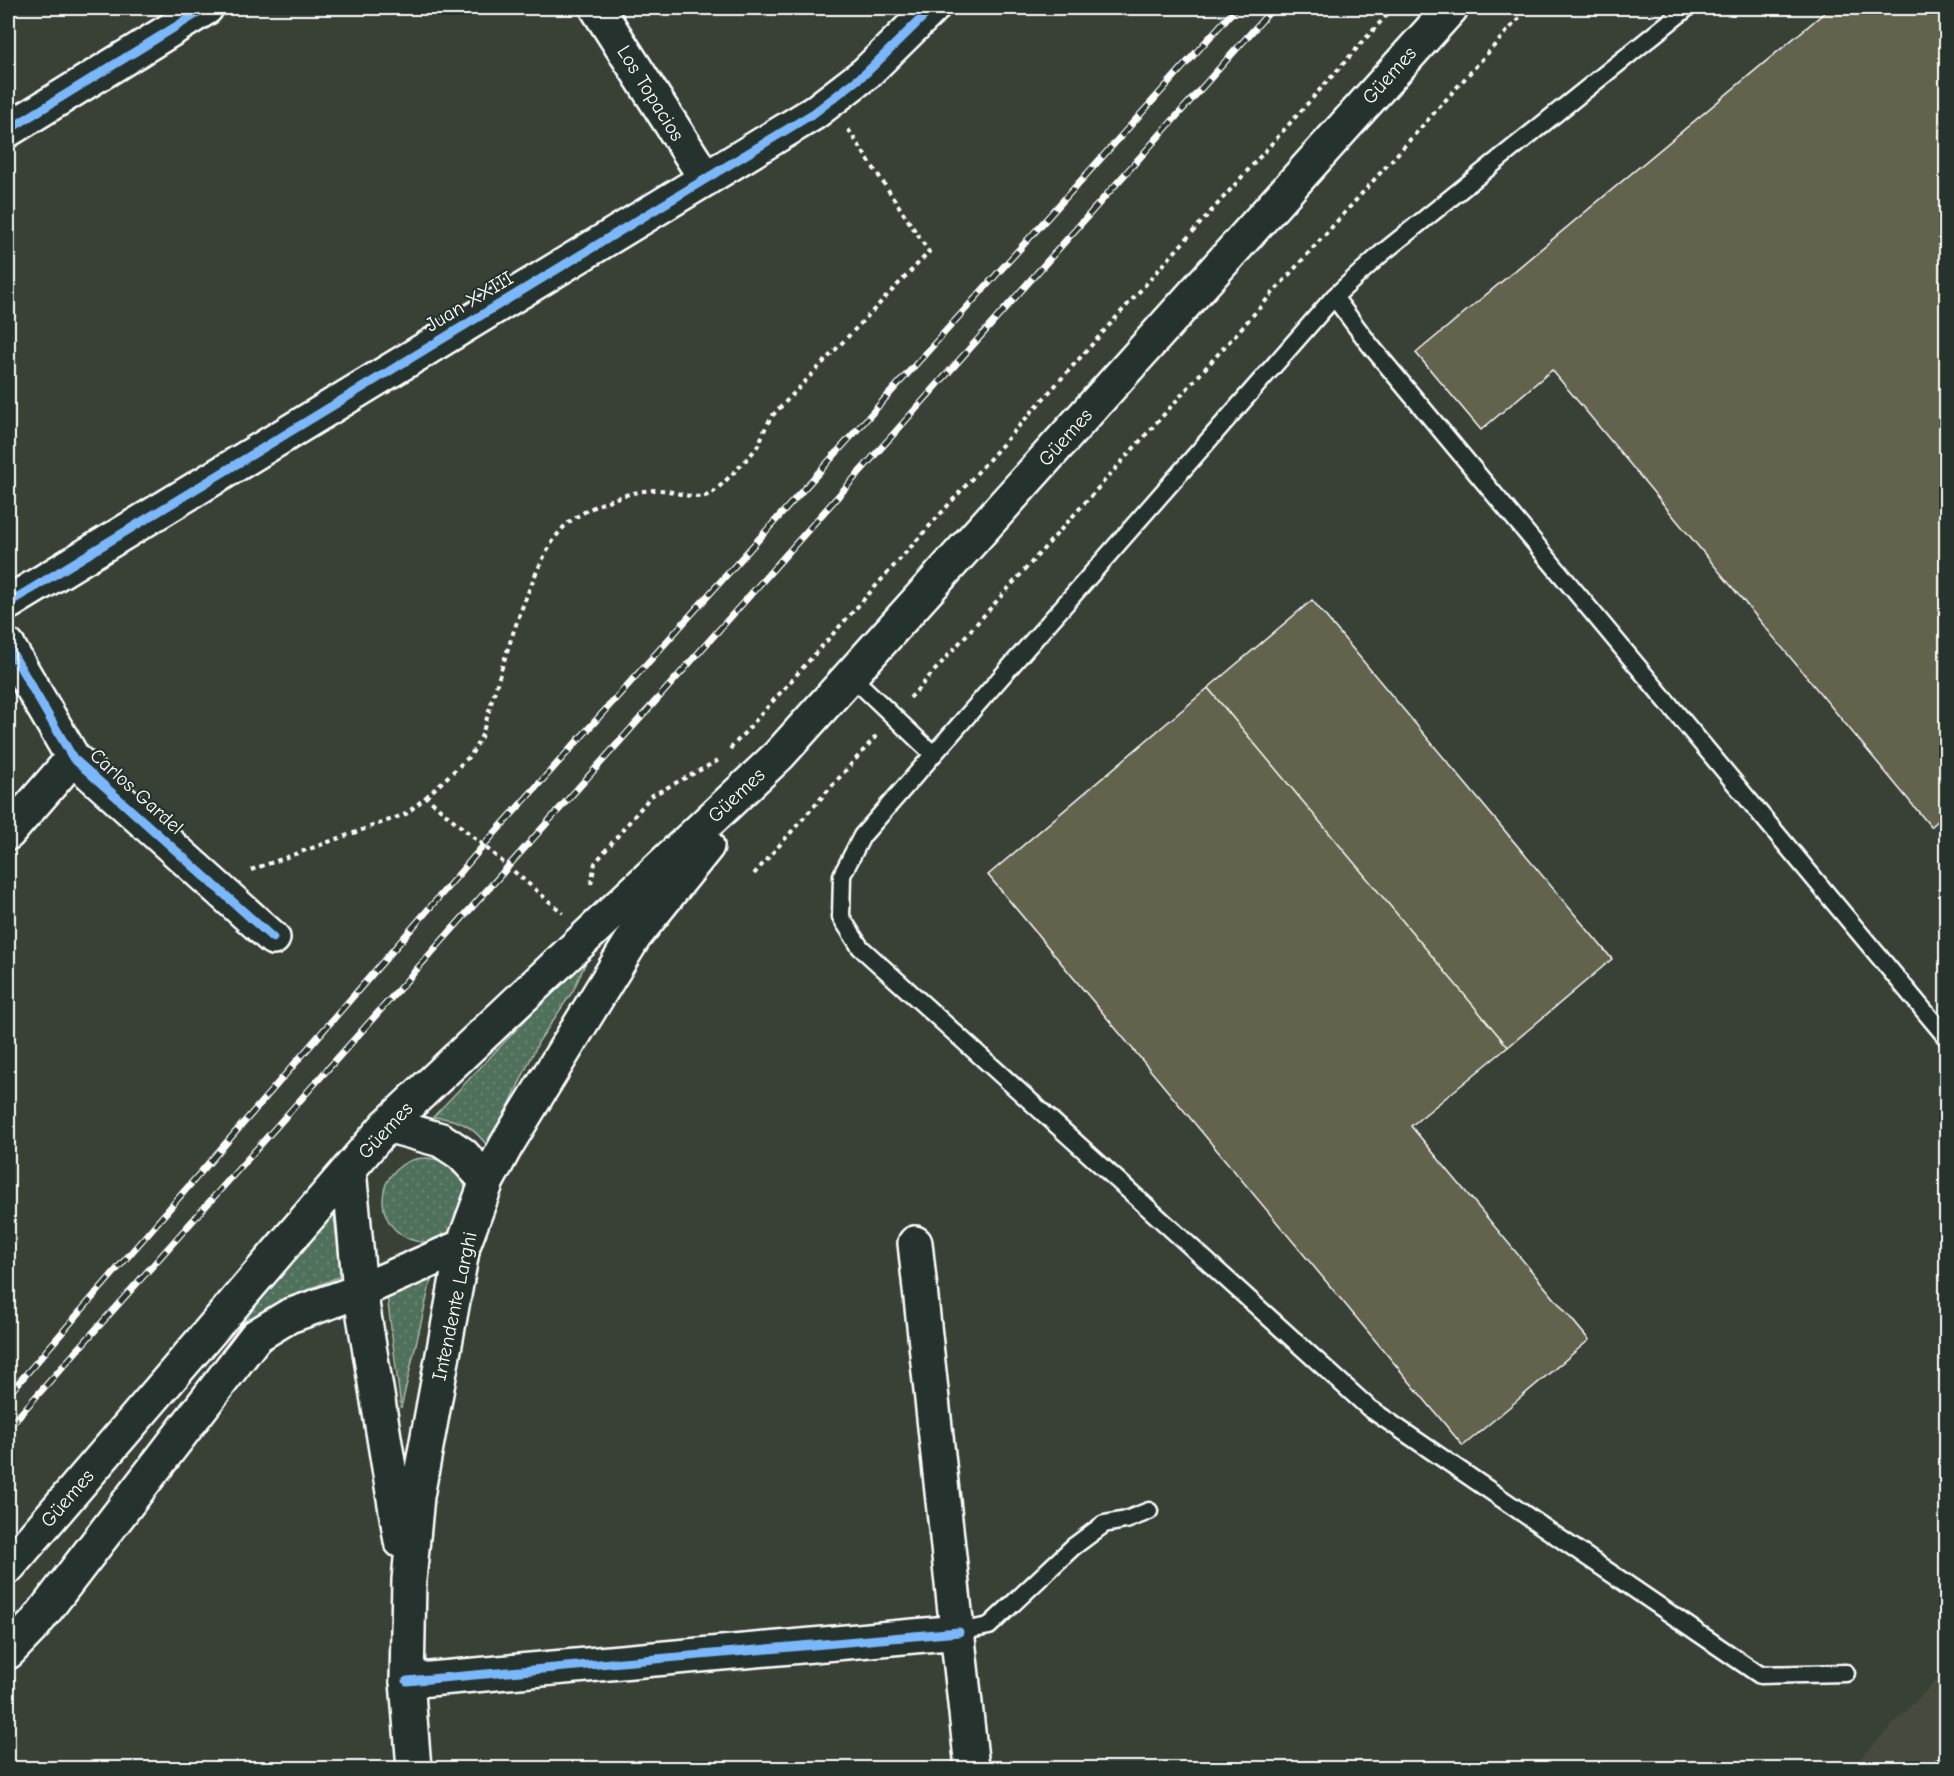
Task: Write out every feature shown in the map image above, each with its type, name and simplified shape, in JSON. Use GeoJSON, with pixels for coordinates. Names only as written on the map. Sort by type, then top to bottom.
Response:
{"type":"FeatureCollection","features":[{"type":"Feature","properties":{"kind":"main road"},"geometry":{"type":"LineString","coordinates":[[8,130],[206,8]]}},
{"type":"Feature","properties":{"kind":"main road","name":"Los Topacios"},"geometry":{"type":"LineString","coordinates":[[597,8],[706,179]]}},
{"type":"Feature","properties":{"kind":"main road","name":"Juan XXIII"},"geometry":{"type":"LineString","coordinates":[[8,603],[814,113],[867,73],[932,8]]}},
{"type":"Feature","properties":{"kind":"main road","name":"Güemes"},"geometry":{"type":"LineString","coordinates":[[8,1568],[387,1125],[779,755],[1451,8]]}},
{"type":"Feature","properties":{"kind":"main road","name":"Carlos Gardel"},"geometry":{"type":"LineString","coordinates":[[8,646],[72,758],[273,939]]}},
{"type":"Feature","properties":{"kind":"main road","name":"Intendente Larghi"},"geometry":{"type":"LineString","coordinates":[[414,1768],[407,1681],[408,1580],[417,1496],[463,1246],[487,1181],[634,937],[779,755]]}},
{"type":"Feature","properties":{"kind":"main road"},"geometry":{"type":"LineString","coordinates":[[8,833],[72,758]]}},
{"type":"Feature","properties":{"kind":"main road"},"geometry":{"type":"LineString","coordinates":[[387,1125],[441,1140],[462,1155],[487,1181]]}},
{"type":"Feature","properties":{"kind":"main road"},"geometry":{"type":"LineString","coordinates":[[349,1169],[360,1291],[408,1580]]}},
{"type":"Feature","properties":{"kind":"main road"},"geometry":{"type":"LineString","coordinates":[[915,1243],[972,1768]]}},
{"type":"Feature","properties":{"kind":"main road"},"geometry":{"type":"LineString","coordinates":[[8,1652],[34,1625],[256,1336],[289,1316],[360,1291],[463,1246]]}},
{"type":"Feature","properties":{"kind":"main road"},"geometry":{"type":"LineString","coordinates":[[407,1681],[959,1632]]}},
{"type":"Feature","properties":{"kind":"lane"},"geometry":{"type":"LineString","coordinates":[[1687,8],[1381,254],[1334,297],[862,836],[842,875],[841,917],[860,947],[1369,1408],[1760,1676],[1846,1673]]}},
{"type":"Feature","properties":{"kind":"lane"},"geometry":{"type":"LineString","coordinates":[[1334,297],[1377,354],[1947,1037]]}},
{"type":"Feature","properties":{"kind":"lane"},"geometry":{"type":"LineString","coordinates":[[850,675],[933,754]]}},
{"type":"Feature","properties":{"kind":"lane"},"geometry":{"type":"LineString","coordinates":[[959,1632],[989,1626],[1073,1547],[1104,1524],[1126,1520],[1149,1511]]}},
{"type":"Feature","properties":{"kind":"lane"},"geometry":{"type":"LineString","coordinates":[[1941,1768],[1947,1767]]}},
{"type":"Feature","properties":{"kind":"path"},"geometry":{"type":"LineString","coordinates":[[588,895],[595,863],[651,796],[722,758],[1393,8]]}},
{"type":"Feature","properties":{"kind":"path"},"geometry":{"type":"LineString","coordinates":[[754,874],[1528,8]]}},
{"type":"Feature","properties":{"kind":"path"},"geometry":{"type":"LineString","coordinates":[[213,883],[406,814],[426,797],[471,754],[482,735],[535,578],[552,540],[567,524],[590,508],[621,497],[658,490],[698,497],[712,493],[757,447],[763,428],[773,415],[929,252],[846,126]]}},
{"type":"Feature","properties":{"kind":"path"},"geometry":{"type":"LineString","coordinates":[[426,797],[567,916]]}},
{"type":"Feature","properties":{"kind":"shaded area"},"geometry":{"type":"Polygon","coordinates":[[[1946,1670],[1946,1768],[1851,1768],[1946,1670]]]}},
{"type":"Feature","properties":{"kind":"green space"},"geometry":{"type":"Polygon","coordinates":[[[591,951],[573,991],[539,1041],[489,1148],[477,1134],[465,1125],[433,1117],[591,951]]]}},
{"type":"Feature","properties":{"kind":"green space"},"geometry":{"type":"Polygon","coordinates":[[[425,1158],[441,1161],[455,1170],[464,1184],[467,1200],[464,1216],[455,1230],[441,1239],[425,1242],[409,1239],[395,1230],[386,1216],[383,1200],[386,1184],[395,1170],[409,1161],[425,1158]]]}},
{"type":"Feature","properties":{"kind":"green space"},"geometry":{"type":"Polygon","coordinates":[[[333,1207],[341,1276],[311,1288],[227,1333],[333,1207]]]}},
{"type":"Feature","properties":{"kind":"green space"},"geometry":{"type":"Polygon","coordinates":[[[432,1276],[401,1408],[387,1295],[432,1276]]]}},
{"type":"Feature","properties":{"kind":"building"},"geometry":{"type":"Polygon","coordinates":[[[1830,8],[1946,8],[1946,813],[1931,827],[1552,370],[1481,430],[1416,353],[1830,8]]]}},
{"type":"Feature","properties":{"kind":"building"},"geometry":{"type":"Polygon","coordinates":[[[1312,600],[1612,959],[1508,1047],[1208,688],[1312,600]]]}},
{"type":"Feature","properties":{"kind":"building"},"geometry":{"type":"Polygon","coordinates":[[[1208,688],[1508,1047],[1411,1126],[1589,1340],[1463,1446],[988,875],[1208,688]]]}},
{"type":"Feature","properties":{"kind":"railway"},"geometry":{"type":"LineString","coordinates":[[8,1395],[484,845],[1236,8]]}},
{"type":"Feature","properties":{"kind":"railway"},"geometry":{"type":"LineString","coordinates":[[8,1428],[1273,8]]}},
{"type":"Feature","properties":{"kind":"cycle path"},"geometry":{"type":"LineString","coordinates":[[8,130],[206,8]]}},
{"type":"Feature","properties":{"kind":"cycle path"},"geometry":{"type":"LineString","coordinates":[[8,603],[814,113],[866,73],[932,8]]}},
{"type":"Feature","properties":{"kind":"cycle path"},"geometry":{"type":"LineString","coordinates":[[8,646],[73,758],[273,938]]}},
{"type":"Feature","properties":{"kind":"cycle path"},"geometry":{"type":"LineString","coordinates":[[407,1681],[959,1632]]}}]}
